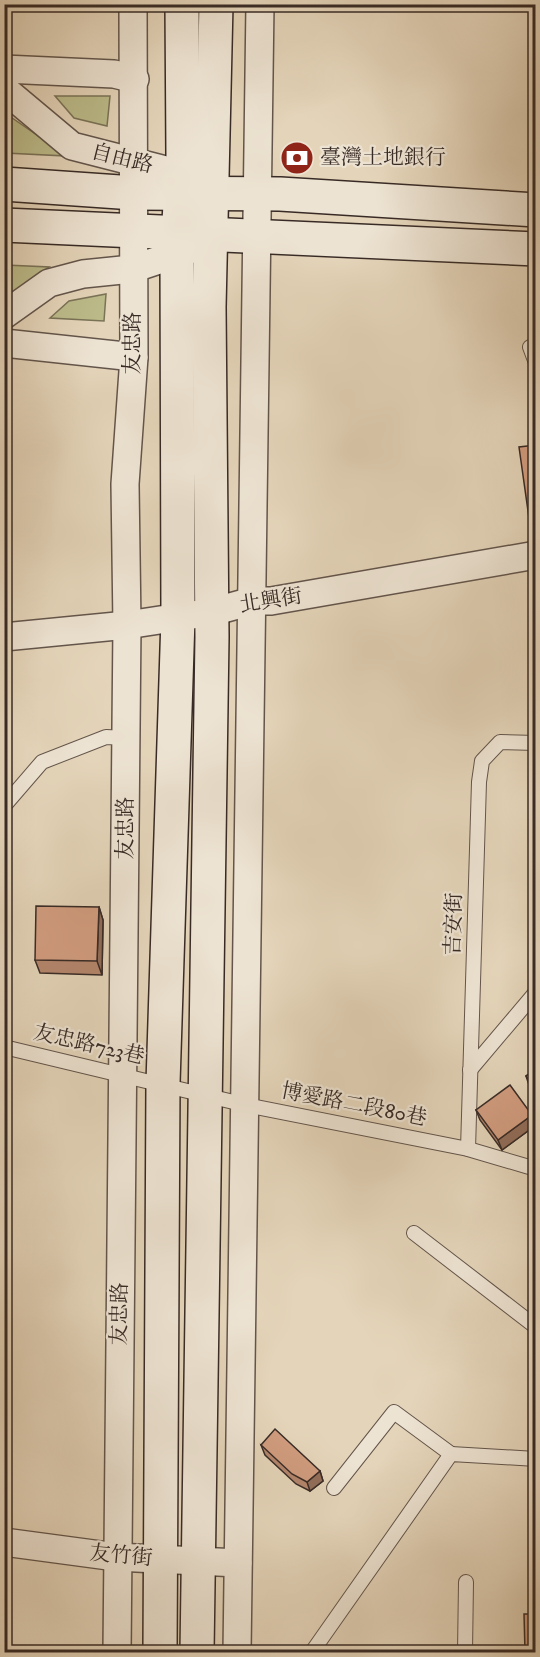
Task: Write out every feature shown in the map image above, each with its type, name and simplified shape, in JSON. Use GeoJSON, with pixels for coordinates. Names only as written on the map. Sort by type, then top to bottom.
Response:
{"type":"FeatureCollection","features":[{"type":"Feature","properties":{"kind":"street","name":"友忠路"},"geometry":{"type":"LineString","coordinates":[[117,1653],[116,1557],[128,625],[125,484],[134,357],[133,4]]}},
{"type":"Feature","properties":{"kind":"street","name":"友忠路"},"geometry":{"type":"LineString","coordinates":[[160,1653],[163,1083],[178,618],[177,243],[181,184],[182,4]]}},
{"type":"Feature","properties":{"kind":"street"},"geometry":{"type":"LineString","coordinates":[[197,1653],[212,612],[209,319],[216,4]]}},
{"type":"Feature","properties":{"kind":"street"},"geometry":{"type":"LineString","coordinates":[[237,1653],[260,4]]}},
{"type":"Feature","properties":{"kind":"street"},"geometry":{"type":"LineString","coordinates":[[4,69],[114,74],[135,79]]}},
{"type":"Feature","properties":{"kind":"street","name":"自由路"},"geometry":{"type":"LineString","coordinates":[[4,88],[72,146],[134,177]]}},
{"type":"Feature","properties":{"kind":"street","name":"自由路"},"geometry":{"type":"LineString","coordinates":[[4,184],[134,177],[257,193],[536,210]]}},
{"type":"Feature","properties":{"kind":"street"},"geometry":{"type":"LineString","coordinates":[[4,225],[132,231],[177,243],[274,236],[536,249]]}},
{"type":"Feature","properties":{"kind":"street"},"geometry":{"type":"LineString","coordinates":[[4,315],[49,283],[83,274],[132,269],[177,243]]}},
{"type":"Feature","properties":{"kind":"street"},"geometry":{"type":"LineString","coordinates":[[4,344],[134,357]]}},
{"type":"Feature","properties":{"kind":"street","name":"北興街"},"geometry":{"type":"LineString","coordinates":[[4,637],[178,618],[252,601],[271,601],[536,555]]}},
{"type":"Feature","properties":{"kind":"street","name":"友竹街"},"geometry":{"type":"LineString","coordinates":[[4,1542],[116,1557],[238,1563]]}},
{"type":"Feature","properties":{"kind":"lane"},"geometry":{"type":"LineString","coordinates":[[530,347],[536,363]]}},
{"type":"Feature","properties":{"kind":"lane"},"geometry":{"type":"LineString","coordinates":[[4,806],[42,762],[106,737],[126,738]]}},
{"type":"Feature","properties":{"kind":"lane","name":"吉安街"},"geometry":{"type":"LineString","coordinates":[[468,1149],[479,782],[482,761],[500,742],[536,743]]}},
{"type":"Feature","properties":{"kind":"lane"},"geometry":{"type":"LineString","coordinates":[[470,1070],[536,992]]}},
{"type":"Feature","properties":{"kind":"lane","name":"友忠路723巷"},"geometry":{"type":"LineString","coordinates":[[4,1047],[103,1072],[124,1074],[163,1083]]}},
{"type":"Feature","properties":{"kind":"lane","name":"博愛路二段80巷"},"geometry":{"type":"LineString","coordinates":[[163,1083],[246,1105],[468,1149],[536,1169]]}},
{"type":"Feature","properties":{"kind":"lane"},"geometry":{"type":"LineString","coordinates":[[414,1233],[536,1327]]}},
{"type":"Feature","properties":{"kind":"lane"},"geometry":{"type":"LineString","coordinates":[[334,1488],[394,1412],[452,1454],[536,1459]]}},
{"type":"Feature","properties":{"kind":"lane"},"geometry":{"type":"LineString","coordinates":[[312,1653],[452,1454]]}},
{"type":"Feature","properties":{"kind":"lane"},"geometry":{"type":"LineString","coordinates":[[465,1653],[466,1582]]}},
{"type":"Feature","properties":{"kind":"shaded area"},"geometry":{"type":"Polygon","coordinates":[[[55,96],[110,96],[107,126],[74,118],[55,96]]]}},
{"type":"Feature","properties":{"kind":"shaded area"},"geometry":{"type":"Polygon","coordinates":[[[5,113],[67,156],[5,153],[5,113]]]}},
{"type":"Feature","properties":{"kind":"shaded area"},"geometry":{"type":"Polygon","coordinates":[[[5,265],[49,267],[5,298],[5,265]]]}},
{"type":"Feature","properties":{"kind":"shaded area"},"geometry":{"type":"Polygon","coordinates":[[[106,294],[104,321],[50,318],[69,301],[106,294]]]}},
{"type":"Feature","properties":{"kind":"building"},"geometry":{"type":"Polygon","coordinates":[[[536,445],[536,517],[529,518],[519,447],[536,445]]]}},
{"type":"Feature","properties":{"kind":"building"},"geometry":{"type":"Polygon","coordinates":[[[36,906],[99,907],[97,961],[35,960],[36,906]]]}},
{"type":"Feature","properties":{"kind":"building"},"geometry":{"type":"Polygon","coordinates":[[[536,1069],[536,1092],[526,1076],[536,1069]]]}},
{"type":"Feature","properties":{"kind":"building"},"geometry":{"type":"Polygon","coordinates":[[[510,1085],[532,1115],[498,1140],[476,1110],[510,1085]]]}},
{"type":"Feature","properties":{"kind":"building"},"geometry":{"type":"Polygon","coordinates":[[[275,1429],[320,1471],[307,1482],[292,1474],[261,1445],[275,1429]]]}},
{"type":"Feature","properties":{"kind":"building"},"geometry":{"type":"Polygon","coordinates":[[[524,1614],[536,1614],[536,1653],[525,1652],[524,1614]]]}},
{"type":"Feature","properties":{"kind":"place","name":"臺灣土地銀行"},"geometry":{"type":"Point","coordinates":[297,158]}}]}
